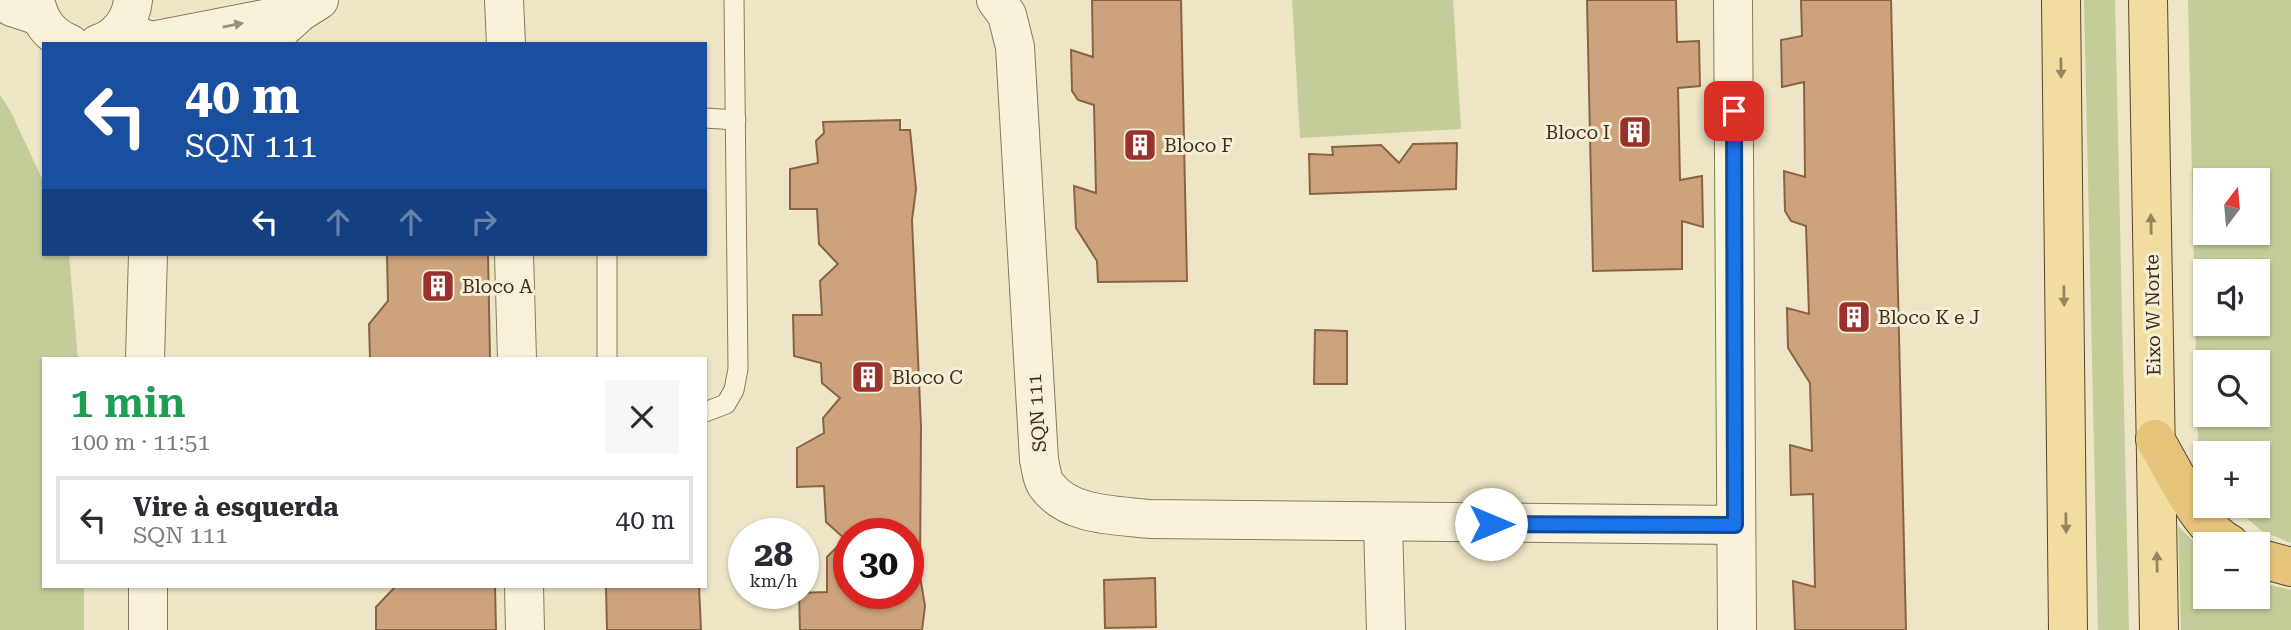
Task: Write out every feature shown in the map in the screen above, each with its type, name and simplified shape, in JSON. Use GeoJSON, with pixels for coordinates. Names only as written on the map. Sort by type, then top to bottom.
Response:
{"type":"FeatureCollection","features":[{"type":"Feature","properties":{"kind":"highway"},"geometry":{"type":"LineString","coordinates":[[2155,439],[2196,508],[2216,532]]}},
{"type":"Feature","properties":{"kind":"highway"},"geometry":{"type":"LineString","coordinates":[[2270,561],[2291,567]]}},
{"type":"Feature","properties":{"kind":"main road"},"geometry":{"type":"LineString","coordinates":[[2061,0],[2068,630]]}},
{"type":"Feature","properties":{"kind":"main road","name":"Eixo W Norte"},"geometry":{"type":"LineString","coordinates":[[2148,0],[2159,630]]}},
{"type":"Feature","properties":{"kind":"street"},"geometry":{"type":"LineString","coordinates":[[2,0],[53,29]]}},
{"type":"Feature","properties":{"kind":"street"},"geometry":{"type":"LineString","coordinates":[[504,0],[506,42]]}},
{"type":"Feature","properties":{"kind":"street","name":"SQN 111"},"geometry":{"type":"LineString","coordinates":[[996,0],[1007,15],[1015,47],[1039,460],[1046,485],[1066,503],[1094,512],[1149,519],[1383,524],[1735,525]]}},
{"type":"Feature","properties":{"kind":"street"},"geometry":{"type":"LineString","coordinates":[[1733,0],[1737,630]]}},
{"type":"Feature","properties":{"kind":"street"},"geometry":{"type":"LineString","coordinates":[[116,31],[152,41],[309,6]]}},
{"type":"Feature","properties":{"kind":"street"},"geometry":{"type":"LineString","coordinates":[[267,42],[309,6]]}},
{"type":"Feature","properties":{"kind":"street"},"geometry":{"type":"LineString","coordinates":[[142,256],[145,341]]}},
{"type":"Feature","properties":{"kind":"street"},"geometry":{"type":"LineString","coordinates":[[514,256],[517,357]]}},
{"type":"Feature","properties":{"kind":"street"},"geometry":{"type":"LineString","coordinates":[[1383,524],[1387,630]]}},
{"type":"Feature","properties":{"kind":"street"},"geometry":{"type":"LineString","coordinates":[[148,588],[148,630]]}},
{"type":"Feature","properties":{"kind":"street"},"geometry":{"type":"LineString","coordinates":[[524,588],[525,630]]}},
{"type":"Feature","properties":{"kind":"lane"},"geometry":{"type":"LineString","coordinates":[[707,411],[726,404],[734,390],[738,369],[734,0]]}},
{"type":"Feature","properties":{"kind":"lane"},"geometry":{"type":"LineString","coordinates":[[707,118],[736,120]]}},
{"type":"Feature","properties":{"kind":"lane"},"geometry":{"type":"LineString","coordinates":[[607,256],[607,357]]}},
{"type":"Feature","properties":{"kind":"green space"},"geometry":{"type":"Polygon","coordinates":[[[1292,0],[1453,0],[1461,129],[1300,138],[1292,0]]]}},
{"type":"Feature","properties":{"kind":"green space"},"geometry":{"type":"Polygon","coordinates":[[[2084,0],[2115,0],[2129,630],[2098,630],[2084,0]]]}},
{"type":"Feature","properties":{"kind":"green space"},"geometry":{"type":"Polygon","coordinates":[[[2188,0],[2291,0],[2291,543],[2270,532],[2262,531],[2246,518],[2270,518],[2270,441],[2198,441],[2198,427],[2270,427],[2270,350],[2196,350],[2196,336],[2270,336],[2270,259],[2194,259],[2194,245],[2270,245],[2270,168],[2193,168],[2193,222],[2188,0]]]}},
{"type":"Feature","properties":{"kind":"green space"},"geometry":{"type":"Polygon","coordinates":[[[0,95],[10,110],[42,179],[42,256],[69,256],[78,357],[42,357],[42,588],[84,588],[84,630],[0,630],[0,95]]]}},
{"type":"Feature","properties":{"kind":"green space"},"geometry":{"type":"Polygon","coordinates":[[[2178,526],[2193,541],[2193,609],[2270,609],[2270,585],[2291,590],[2291,630],[2181,630],[2178,526]]]}},
{"type":"Feature","properties":{"kind":"building","name":"Bloco F"},"geometry":{"type":"Polygon","coordinates":[[[1092,0],[1181,0],[1187,281],[1098,282],[1097,261],[1076,228],[1074,186],[1096,193],[1094,105],[1078,100],[1072,91],[1071,50],[1093,57],[1092,0]]]}},
{"type":"Feature","properties":{"kind":"building","name":"Bloco I"},"geometry":{"type":"Polygon","coordinates":[[[1587,0],[1676,0],[1677,42],[1699,41],[1700,86],[1678,88],[1680,180],[1702,176],[1703,227],[1682,221],[1682,269],[1593,271],[1587,0]]]}},
{"type":"Feature","properties":{"kind":"building","name":"Bloco K e J"},"geometry":{"type":"Polygon","coordinates":[[[1801,0],[1891,0],[1906,630],[1795,630],[1793,581],[1815,587],[1813,494],[1791,495],[1790,445],[1812,451],[1810,383],[1788,348],[1787,308],[1809,314],[1806,226],[1791,221],[1785,211],[1784,171],[1805,177],[1804,82],[1782,87],[1781,40],[1802,36],[1801,0]]]}},
{"type":"Feature","properties":{"kind":"building","name":"Bloco C"},"geometry":{"type":"Polygon","coordinates":[[[900,120],[900,130],[910,130],[916,189],[912,220],[921,427],[920,518],[833,518],[833,528],[826,522],[824,486],[797,487],[797,448],[824,433],[823,418],[840,398],[822,383],[821,363],[794,356],[793,315],[822,315],[820,281],[838,264],[819,244],[817,209],[790,209],[790,169],[818,163],[816,141],[824,133],[823,122],[900,120]]]}},
{"type":"Feature","properties":{"kind":"building"},"geometry":{"type":"Polygon","coordinates":[[[1457,143],[1456,189],[1310,194],[1309,154],[1333,155],[1332,147],[1381,145],[1399,163],[1413,144],[1457,143]]]}},
{"type":"Feature","properties":{"kind":"building","name":"Bloco A"},"geometry":{"type":"Polygon","coordinates":[[[387,256],[488,256],[490,357],[370,357],[369,324],[388,301],[387,256]]]}},
{"type":"Feature","properties":{"kind":"building"},"geometry":{"type":"Polygon","coordinates":[[[1315,330],[1347,331],[1347,384],[1314,384],[1315,330]]]}},
{"type":"Feature","properties":{"kind":"building","name":"Bloco C"},"geometry":{"type":"Polygon","coordinates":[[[833,551],[833,609],[924,609],[924,600],[925,606],[922,630],[800,630],[799,609],[819,609],[819,592],[827,592],[827,557],[833,551]]]}},
{"type":"Feature","properties":{"kind":"building"},"geometry":{"type":"Polygon","coordinates":[[[1155,578],[1156,627],[1105,628],[1104,580],[1155,578]]]}},
{"type":"Feature","properties":{"kind":"building"},"geometry":{"type":"Polygon","coordinates":[[[394,588],[495,588],[496,630],[376,630],[376,607],[394,588]]]}},
{"type":"Feature","properties":{"kind":"building"},"geometry":{"type":"Polygon","coordinates":[[[606,588],[699,588],[701,630],[607,630],[606,588]]]}},
{"type":"Feature","properties":{"kind":"place","name":"Bloco I"},"geometry":{"type":"Point","coordinates":[1635,132]}},
{"type":"Feature","properties":{"kind":"place","name":"Bloco F"},"geometry":{"type":"Point","coordinates":[1140,145]}},
{"type":"Feature","properties":{"kind":"place","name":"Bloco A"},"geometry":{"type":"Point","coordinates":[438,286]}},
{"type":"Feature","properties":{"kind":"place","name":"Bloco K e J"},"geometry":{"type":"Point","coordinates":[1854,317]}},
{"type":"Feature","properties":{"kind":"place","name":"Bloco C"},"geometry":{"type":"Point","coordinates":[868,377]}},
{"type":"Feature","properties":{"kind":"route"},"geometry":{"type":"LineString","coordinates":[[1491,524],[1735,525],[1734,111]]}}]}
